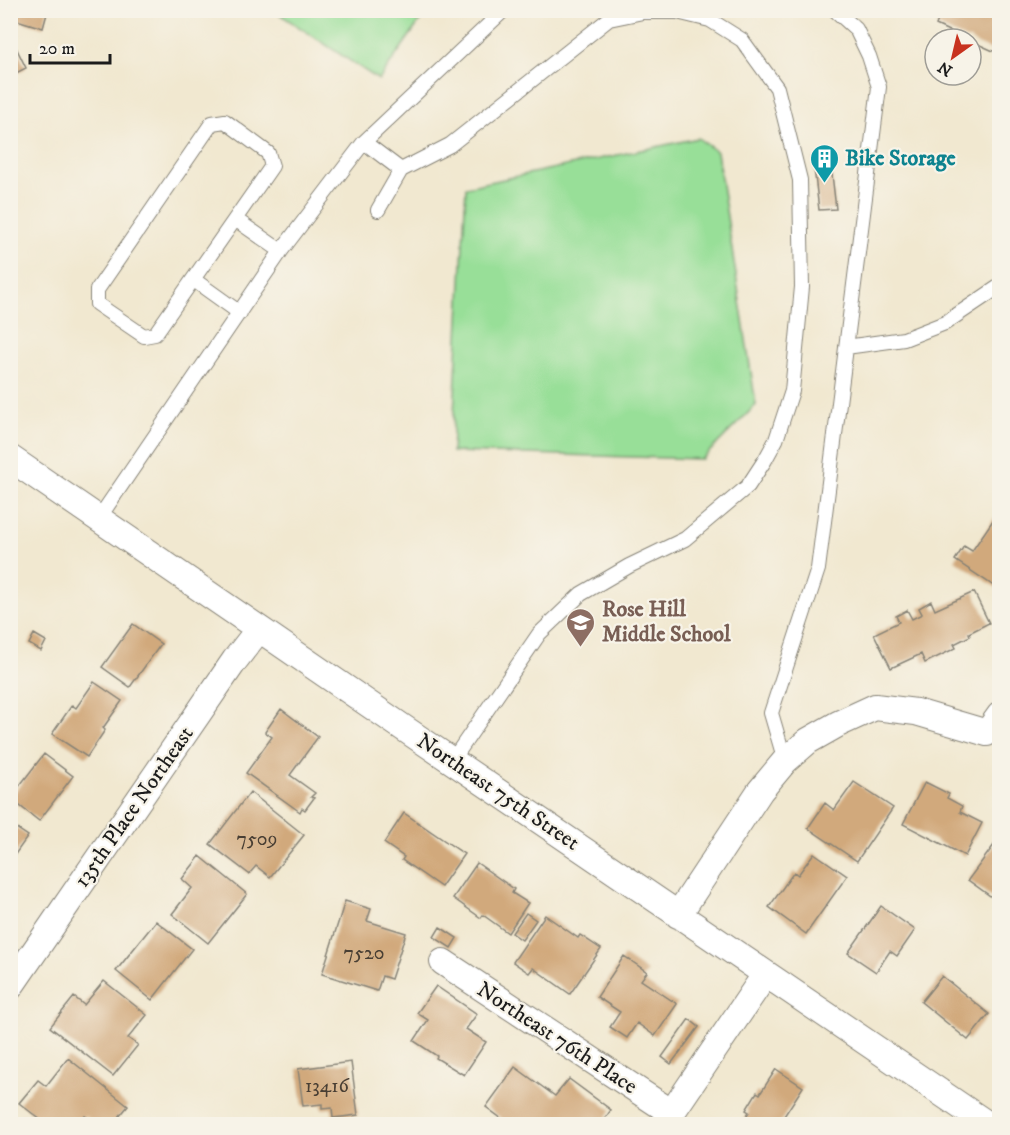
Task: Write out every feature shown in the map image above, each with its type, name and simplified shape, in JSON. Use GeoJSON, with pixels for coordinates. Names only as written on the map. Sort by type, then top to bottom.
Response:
{"type":"FeatureCollection","features":[{"type":"Feature","properties":{"kind":"street","name":"Northeast 75th Street"},"geometry":{"type":"LineString","coordinates":[[10,458],[987,1125]]}},
{"type":"Feature","properties":{"kind":"street","name":"135th Place Northeast"},"geometry":{"type":"LineString","coordinates":[[10,987],[235,660],[259,629]]}},
{"type":"Feature","properties":{"kind":"street"},"geometry":{"type":"LineString","coordinates":[[678,915],[760,791],[785,761],[808,741],[875,707],[916,712],[995,730]]}},
{"type":"Feature","properties":{"kind":"street","name":"Northeast 76th Place"},"geometry":{"type":"LineString","coordinates":[[442,962],[668,1119]]}},
{"type":"Feature","properties":{"kind":"street"},"geometry":{"type":"LineString","coordinates":[[668,1119],[765,975]]}},
{"type":"Feature","properties":{"kind":"lane"},"geometry":{"type":"LineString","coordinates":[[99,518],[281,250],[364,141],[504,10]]}},
{"type":"Feature","properties":{"kind":"lane"},"geometry":{"type":"LineString","coordinates":[[785,761],[771,713],[818,569],[879,87],[869,56],[856,29],[835,10]]}},
{"type":"Feature","properties":{"kind":"lane"},"geometry":{"type":"LineString","coordinates":[[378,210],[401,170],[450,146],[609,19],[643,12],[677,12],[710,20],[742,40],[777,88],[800,180],[802,287],[792,391],[776,440],[765,460],[748,486],[685,539],[629,566],[580,594],[539,634],[452,761]]}},
{"type":"Feature","properties":{"kind":"lane"},"geometry":{"type":"LineString","coordinates":[[225,121],[268,153],[272,166],[235,219],[155,334],[144,336],[97,304],[97,290],[212,123],[225,121]]}},
{"type":"Feature","properties":{"kind":"lane"},"geometry":{"type":"LineString","coordinates":[[364,141],[401,170]]}},
{"type":"Feature","properties":{"kind":"lane"},"geometry":{"type":"LineString","coordinates":[[235,219],[281,250]]}},
{"type":"Feature","properties":{"kind":"lane"},"geometry":{"type":"LineString","coordinates":[[194,280],[240,313]]}},
{"type":"Feature","properties":{"kind":"lane"},"geometry":{"type":"LineString","coordinates":[[846,347],[904,339],[945,323],[999,286]]}},
{"type":"Feature","properties":{"kind":"green space"},"geometry":{"type":"Polygon","coordinates":[[[275,11],[427,11],[379,80],[275,11]]]}},
{"type":"Feature","properties":{"kind":"green space"},"geometry":{"type":"Polygon","coordinates":[[[698,138],[717,152],[756,405],[702,459],[452,452],[466,187],[698,138]]]}},
{"type":"Feature","properties":{"kind":"building"},"geometry":{"type":"Polygon","coordinates":[[[10,10],[48,10],[43,28],[10,18],[10,10]]]}},
{"type":"Feature","properties":{"kind":"building"},"geometry":{"type":"Polygon","coordinates":[[[942,10],[1000,10],[1000,54],[983,46],[983,27],[940,27],[936,25],[942,10]]]}},
{"type":"Feature","properties":{"kind":"building"},"geometry":{"type":"Polygon","coordinates":[[[10,35],[26,68],[10,76],[10,35]]]}},
{"type":"Feature","properties":{"kind":"building","name":"Bike Storage"},"geometry":{"type":"Polygon","coordinates":[[[830,157],[836,209],[819,210],[813,159],[830,157]]]}},
{"type":"Feature","properties":{"kind":"building"},"geometry":{"type":"Polygon","coordinates":[[[1000,510],[1000,590],[955,560],[964,546],[972,551],[1000,510]]]}},
{"type":"Feature","properties":{"kind":"building"},"geometry":{"type":"Polygon","coordinates":[[[974,592],[989,623],[954,644],[956,648],[925,663],[921,654],[891,668],[874,634],[899,622],[896,616],[907,610],[912,619],[922,614],[919,608],[931,601],[935,610],[974,592]]]}},
{"type":"Feature","properties":{"kind":"building"},"geometry":{"type":"Polygon","coordinates":[[[133,624],[161,644],[130,687],[102,667],[133,624]]]}},
{"type":"Feature","properties":{"kind":"building"},"geometry":{"type":"Polygon","coordinates":[[[34,634],[46,641],[41,651],[29,644],[34,634]]]}},
{"type":"Feature","properties":{"kind":"building"},"geometry":{"type":"Polygon","coordinates":[[[94,682],[122,701],[103,728],[105,730],[87,757],[52,734],[72,705],[76,708],[94,682]]]}},
{"type":"Feature","properties":{"kind":"building"},"geometry":{"type":"Polygon","coordinates":[[[281,709],[318,737],[290,775],[315,793],[305,810],[302,808],[300,812],[246,773],[272,737],[265,732],[281,709]]]}},
{"type":"Feature","properties":{"kind":"building"},"geometry":{"type":"Polygon","coordinates":[[[44,754],[73,776],[39,821],[10,798],[44,754]]]}},
{"type":"Feature","properties":{"kind":"building"},"geometry":{"type":"Polygon","coordinates":[[[854,782],[893,808],[857,861],[808,828],[825,803],[834,810],[854,782]]]}},
{"type":"Feature","properties":{"kind":"building"},"geometry":{"type":"Polygon","coordinates":[[[925,782],[949,794],[947,798],[962,806],[960,812],[982,823],[965,856],[903,824],[925,782]]]}},
{"type":"Feature","properties":{"kind":"building"},"geometry":{"type":"Polygon","coordinates":[[[250,792],[304,835],[270,877],[256,866],[249,874],[210,844],[250,792]]]}},
{"type":"Feature","properties":{"kind":"building"},"geometry":{"type":"Polygon","coordinates":[[[404,813],[464,854],[441,887],[402,860],[404,857],[384,843],[404,813]]]}},
{"type":"Feature","properties":{"kind":"building"},"geometry":{"type":"Polygon","coordinates":[[[10,824],[28,836],[11,860],[14,862],[10,867],[10,824]]]}},
{"type":"Feature","properties":{"kind":"building"},"geometry":{"type":"Polygon","coordinates":[[[997,841],[1000,843],[1000,903],[968,880],[997,841]]]}},
{"type":"Feature","properties":{"kind":"building"},"geometry":{"type":"Polygon","coordinates":[[[814,853],[847,876],[806,934],[769,907],[794,872],[798,875],[814,853]]]}},
{"type":"Feature","properties":{"kind":"building"},"geometry":{"type":"Polygon","coordinates":[[[200,856],[247,894],[208,943],[172,914],[192,888],[182,879],[200,856]]]}},
{"type":"Feature","properties":{"kind":"building"},"geometry":{"type":"Polygon","coordinates":[[[477,863],[514,889],[512,893],[528,903],[508,933],[483,915],[481,918],[453,898],[477,863]]]}},
{"type":"Feature","properties":{"kind":"building"},"geometry":{"type":"Polygon","coordinates":[[[345,901],[371,909],[367,921],[406,933],[391,979],[382,976],[377,991],[322,974],[345,901]]]}},
{"type":"Feature","properties":{"kind":"building"},"geometry":{"type":"Polygon","coordinates":[[[881,906],[915,930],[897,956],[890,951],[876,972],[848,953],[881,906]]]}},
{"type":"Feature","properties":{"kind":"building"},"geometry":{"type":"Polygon","coordinates":[[[526,913],[536,920],[522,940],[512,933],[526,913]]]}},
{"type":"Feature","properties":{"kind":"building"},"geometry":{"type":"Polygon","coordinates":[[[545,915],[578,938],[580,935],[601,949],[570,994],[533,968],[529,973],[513,962],[545,915]]]}},
{"type":"Feature","properties":{"kind":"building"},"geometry":{"type":"Polygon","coordinates":[[[156,921],[192,949],[152,1000],[116,971],[156,921]]]}},
{"type":"Feature","properties":{"kind":"building"},"geometry":{"type":"Polygon","coordinates":[[[440,927],[457,938],[451,948],[434,937],[440,927]]]}},
{"type":"Feature","properties":{"kind":"building"},"geometry":{"type":"Polygon","coordinates":[[[624,956],[647,972],[641,980],[677,1004],[655,1036],[637,1023],[627,1038],[610,1027],[620,1012],[597,997],[624,956]]]}},
{"type":"Feature","properties":{"kind":"building"},"geometry":{"type":"Polygon","coordinates":[[[942,976],[989,1014],[968,1040],[921,1002],[942,976]]]}},
{"type":"Feature","properties":{"kind":"building"},"geometry":{"type":"Polygon","coordinates":[[[104,981],[147,1015],[128,1038],[138,1045],[113,1076],[50,1027],[74,997],[84,1005],[104,981]]]}},
{"type":"Feature","properties":{"kind":"building"},"geometry":{"type":"Polygon","coordinates":[[[436,986],[477,1014],[466,1029],[486,1042],[464,1075],[414,1041],[428,1020],[417,1013],[436,986]]]}},
{"type":"Feature","properties":{"kind":"building"},"geometry":{"type":"Polygon","coordinates":[[[689,1019],[699,1027],[671,1064],[662,1057],[689,1019]]]}},
{"type":"Feature","properties":{"kind":"building"},"geometry":{"type":"Polygon","coordinates":[[[68,1058],[128,1106],[113,1124],[96,1124],[85,1116],[78,1124],[46,1124],[19,1103],[38,1080],[46,1086],[68,1058]]]}},
{"type":"Feature","properties":{"kind":"building"},"geometry":{"type":"Polygon","coordinates":[[[351,1062],[358,1115],[333,1118],[332,1108],[322,1109],[322,1104],[303,1106],[298,1069],[351,1062]]]}},
{"type":"Feature","properties":{"kind":"building"},"geometry":{"type":"Polygon","coordinates":[[[515,1067],[555,1096],[569,1079],[611,1110],[601,1124],[509,1124],[486,1107],[515,1067]]]}},
{"type":"Feature","properties":{"kind":"building"},"geometry":{"type":"Polygon","coordinates":[[[776,1069],[803,1087],[779,1124],[741,1124],[757,1092],[760,1094],[776,1069]]]}},
{"type":"Feature","properties":{"kind":"place","name":"Bike Storage"},"geometry":{"type":"Point","coordinates":[824,184]}},
{"type":"Feature","properties":{"kind":"place","name":"Rose Hill Middle School"},"geometry":{"type":"Point","coordinates":[581,648]}}]}
